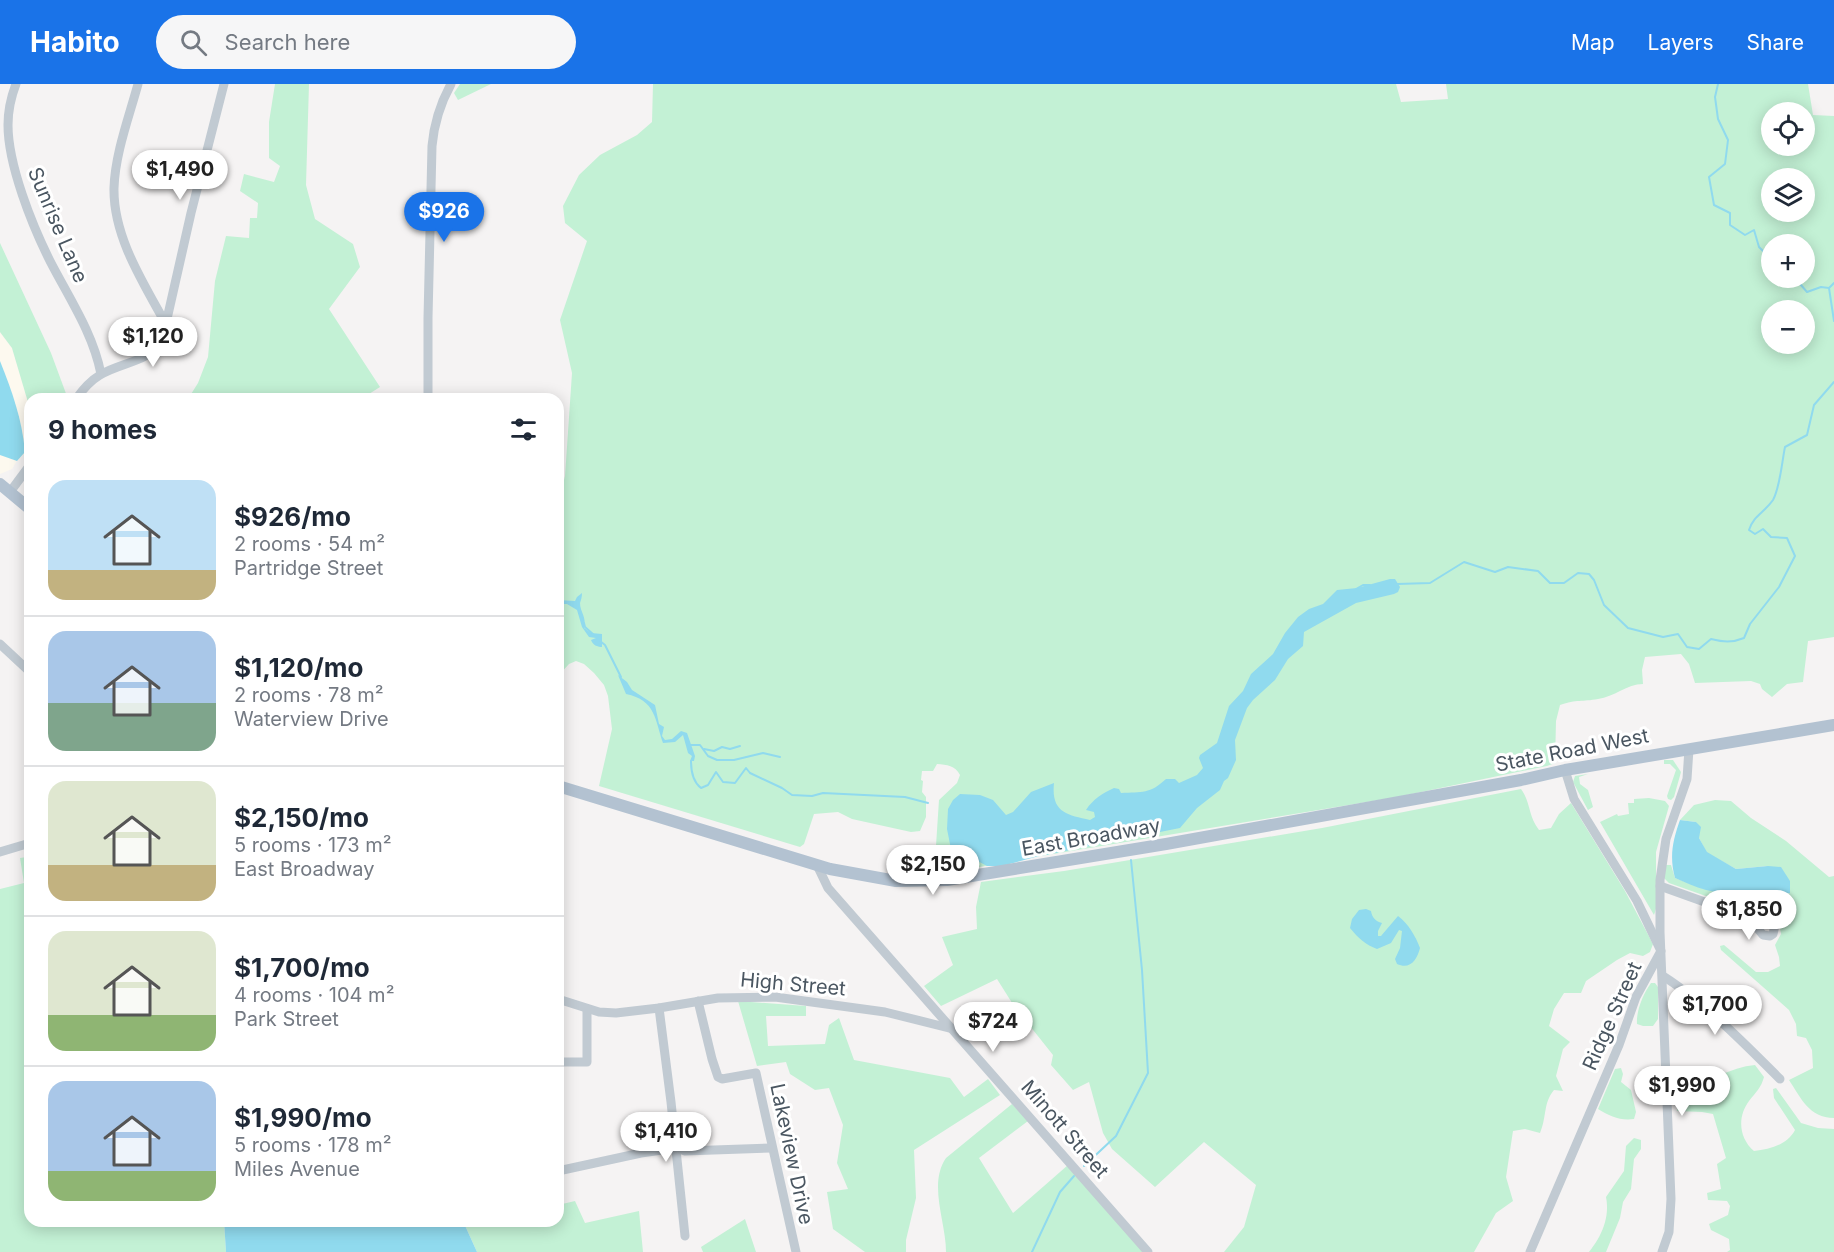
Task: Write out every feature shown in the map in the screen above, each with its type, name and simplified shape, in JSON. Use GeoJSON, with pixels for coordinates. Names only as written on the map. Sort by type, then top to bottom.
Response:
{"type":"FeatureCollection","features":[{"type":"Feature","properties":{"kind":"main road"},"geometry":{"type":"LineString","coordinates":[[0,484],[24,504]]}},
{"type":"Feature","properties":{"kind":"main road","name":"State Road West"},"geometry":{"type":"LineString","coordinates":[[1318,816],[1510,782],[1564,770],[1834,726]]}},
{"type":"Feature","properties":{"kind":"main road","name":"East Broadway"},"geometry":{"type":"LineString","coordinates":[[564,788],[817,866],[896,881],[947,880],[1318,816]]}},
{"type":"Feature","properties":{"kind":"street","name":"Sunrise Lane"},"geometry":{"type":"LineString","coordinates":[[16,84],[10,103],[8,125],[9,146],[15,170],[49,259],[90,338],[98,358],[101,374]]}},
{"type":"Feature","properties":{"kind":"street"},"geometry":{"type":"LineString","coordinates":[[138,84],[117,165],[115,199],[120,226],[129,251],[166,326]]}},
{"type":"Feature","properties":{"kind":"street"},"geometry":{"type":"LineString","coordinates":[[80,393],[101,374],[149,354],[160,344],[224,84]]}},
{"type":"Feature","properties":{"kind":"street"},"geometry":{"type":"LineString","coordinates":[[428,393],[432,146],[438,112],[451,84]]}},
{"type":"Feature","properties":{"kind":"street"},"geometry":{"type":"LineString","coordinates":[[10,492],[24,473]]}},
{"type":"Feature","properties":{"kind":"street"},"geometry":{"type":"LineString","coordinates":[[0,644],[24,666]]}},
{"type":"Feature","properties":{"kind":"street"},"geometry":{"type":"LineString","coordinates":[[1662,1252],[1669,1232],[1671,1199],[1661,951],[1661,865],[1666,839],[1687,779],[1689,749]]}},
{"type":"Feature","properties":{"kind":"street","name":"Ridge Street"},"geometry":{"type":"LineString","coordinates":[[1530,1252],[1616,1052],[1636,998],[1661,951],[1637,901],[1574,799],[1564,770]]}},
{"type":"Feature","properties":{"kind":"street"},"geometry":{"type":"LineString","coordinates":[[0,852],[24,845]]}},
{"type":"Feature","properties":{"kind":"street","name":"Minott Street"},"geometry":{"type":"LineString","coordinates":[[817,866],[828,888],[1148,1252]]}},
{"type":"Feature","properties":{"kind":"street"},"geometry":{"type":"LineString","coordinates":[[1660,886],[1749,918]]}},
{"type":"Feature","properties":{"kind":"street"},"geometry":{"type":"LineString","coordinates":[[1663,976],[1724,1025],[1780,1079]]}},
{"type":"Feature","properties":{"kind":"street","name":"High Street"},"geometry":{"type":"LineString","coordinates":[[564,1001],[599,1012],[616,1013],[749,996],[796,999],[885,1012],[953,1029]]}},
{"type":"Feature","properties":{"kind":"street","name":"Lakeview Drive"},"geometry":{"type":"LineString","coordinates":[[698,1001],[718,1077],[722,1079],[756,1073],[796,1252]]}},
{"type":"Feature","properties":{"kind":"street"},"geometry":{"type":"LineString","coordinates":[[658,1008],[685,1236]]}},
{"type":"Feature","properties":{"kind":"street"},"geometry":{"type":"LineString","coordinates":[[564,1062],[587,1062],[587,1009]]}},
{"type":"Feature","properties":{"kind":"street"},"geometry":{"type":"LineString","coordinates":[[564,1170],[676,1148],[685,1151],[772,1148]]}},
{"type":"Feature","properties":{"kind":"shaded area"},"geometry":{"type":"Polygon","coordinates":[[[0,332],[12,348],[26,393],[24,454],[12,469],[0,474],[0,332]]]}},
{"type":"Feature","properties":{"kind":"green space"},"geometry":{"type":"Polygon","coordinates":[[[275,84],[309,84],[306,185],[315,219],[353,244],[360,267],[329,309],[380,387],[370,393],[192,393],[208,357],[215,281],[226,236],[249,238],[250,218],[257,218],[258,203],[240,191],[244,174],[274,182],[280,166],[269,158],[269,122],[275,84]]]}},
{"type":"Feature","properties":{"kind":"green space"},"geometry":{"type":"Polygon","coordinates":[[[460,84],[491,84],[458,100],[454,93],[460,84]]]}},
{"type":"Feature","properties":{"kind":"green space"},"geometry":{"type":"Polygon","coordinates":[[[653,84],[1396,84],[1401,102],[1448,99],[1446,84],[1808,84],[1811,102],[1761,102],[1761,156],[1815,156],[1815,115],[1834,116],[1834,637],[1808,641],[1803,682],[1787,684],[1772,697],[1762,689],[1760,684],[1751,681],[1695,683],[1689,664],[1681,654],[1645,657],[1642,670],[1643,684],[1631,686],[1604,698],[1560,705],[1556,721],[1555,763],[1547,766],[1397,797],[952,872],[938,871],[935,861],[939,800],[957,783],[960,775],[956,769],[947,765],[937,764],[933,771],[922,771],[922,792],[926,797],[926,817],[920,831],[911,832],[852,819],[838,812],[814,814],[804,844],[800,847],[599,786],[612,729],[608,696],[604,685],[584,664],[576,661],[564,669],[564,480],[572,373],[560,320],[587,241],[565,223],[563,206],[579,175],[600,155],[637,135],[652,122],[653,84]]]}},
{"type":"Feature","properties":{"kind":"green space"},"geometry":{"type":"Polygon","coordinates":[[[0,243],[51,353],[66,393],[25,393],[12,348],[0,332],[0,243]]]}},
{"type":"Feature","properties":{"kind":"green space"},"geometry":{"type":"Polygon","coordinates":[[[1664,760],[1673,760],[1681,772],[1674,797],[1671,800],[1667,796],[1676,770],[1670,764],[1664,764],[1664,760]]]}},
{"type":"Feature","properties":{"kind":"green space"},"geometry":{"type":"Polygon","coordinates":[[[1588,774],[1579,777],[1580,784],[1588,790],[1593,807],[1588,810],[1573,782],[1575,776],[1588,774]]]}},
{"type":"Feature","properties":{"kind":"green space"},"geometry":{"type":"Polygon","coordinates":[[[1521,789],[1539,830],[1551,828],[1559,814],[1571,803],[1625,891],[1653,944],[1650,952],[1643,956],[1630,953],[1586,981],[1581,993],[1564,993],[1554,1009],[1549,1026],[1570,1042],[1563,1049],[1556,1076],[1563,1091],[1554,1090],[1551,1095],[1540,1133],[1525,1129],[1513,1131],[1506,1177],[1513,1201],[1496,1213],[1474,1252],[1224,1252],[1244,1227],[1256,1185],[1204,1142],[1155,1187],[1112,1149],[1103,1133],[1089,1082],[1073,1090],[1051,1065],[1053,1055],[1014,1006],[997,979],[941,1006],[924,986],[953,965],[942,937],[977,929],[976,907],[981,882],[1064,871],[1322,828],[1521,789]]]}},
{"type":"Feature","properties":{"kind":"green space"},"geometry":{"type":"Polygon","coordinates":[[[1649,798],[1665,801],[1669,806],[1656,852],[1656,909],[1654,915],[1600,822],[1617,814],[1618,816],[1629,814],[1628,803],[1634,803],[1634,799],[1649,798]]]}},
{"type":"Feature","properties":{"kind":"green space"},"geometry":{"type":"Polygon","coordinates":[[[1715,800],[1731,801],[1751,818],[1786,841],[1829,877],[1834,876],[1834,1118],[1818,1115],[1812,1111],[1789,1080],[1813,1068],[1812,1050],[1806,1038],[1797,1036],[1796,1024],[1789,1010],[1721,950],[1720,946],[1724,945],[1756,972],[1768,972],[1780,966],[1775,945],[1781,934],[1779,922],[1774,916],[1734,906],[1669,883],[1664,878],[1666,865],[1671,865],[1675,878],[1704,889],[1768,866],[1736,869],[1707,853],[1699,838],[1696,822],[1680,820],[1694,805],[1715,800]]]}},
{"type":"Feature","properties":{"kind":"green space"},"geometry":{"type":"Polygon","coordinates":[[[24,857],[24,883],[20,858],[24,857]]]}},
{"type":"Feature","properties":{"kind":"green space"},"geometry":{"type":"Polygon","coordinates":[[[24,883],[24,1227],[224,1227],[226,1252],[0,1252],[0,889],[24,883]]]}},
{"type":"Feature","properties":{"kind":"green space"},"geometry":{"type":"Polygon","coordinates":[[[1651,983],[1655,983],[1658,987],[1658,1019],[1653,1026],[1643,1026],[1637,1024],[1639,1008],[1651,983]]]}},
{"type":"Feature","properties":{"kind":"green space"},"geometry":{"type":"Polygon","coordinates":[[[738,1001],[806,1006],[806,1016],[766,1016],[768,1046],[825,1044],[829,1025],[839,1018],[854,1060],[950,1078],[964,1097],[988,1079],[1000,1095],[914,1150],[916,1198],[906,1240],[906,1252],[865,1252],[833,1229],[827,1192],[848,1189],[837,1163],[843,1125],[829,1088],[815,1090],[790,1074],[786,1062],[757,1066],[738,1001]]]}},
{"type":"Feature","properties":{"kind":"green space"},"geometry":{"type":"Polygon","coordinates":[[[1755,1065],[1764,1077],[1760,1087],[1745,1107],[1741,1120],[1745,1140],[1754,1151],[1783,1143],[1795,1130],[1774,1098],[1773,1089],[1776,1088],[1801,1123],[1818,1128],[1834,1129],[1834,1252],[1727,1252],[1730,1250],[1729,1239],[1711,1230],[1709,1224],[1728,1215],[1730,1206],[1727,1201],[1708,1200],[1707,1193],[1721,1189],[1717,1164],[1726,1158],[1713,1114],[1677,1111],[1681,1089],[1746,1066],[1755,1065]]]}},
{"type":"Feature","properties":{"kind":"green space"},"geometry":{"type":"Polygon","coordinates":[[[1621,1068],[1623,1074],[1621,1082],[1631,1090],[1636,1112],[1634,1119],[1615,1117],[1598,1109],[1615,1069],[1621,1068]]]}},
{"type":"Feature","properties":{"kind":"green space"},"geometry":{"type":"Polygon","coordinates":[[[1012,1104],[1028,1121],[979,1158],[1013,1213],[1068,1165],[1144,1252],[946,1252],[938,1191],[941,1168],[946,1158],[1012,1104]]]}},
{"type":"Feature","properties":{"kind":"green space"},"geometry":{"type":"Polygon","coordinates":[[[1634,1138],[1641,1140],[1641,1149],[1634,1159],[1631,1189],[1623,1202],[1620,1218],[1606,1252],[1589,1252],[1604,1226],[1607,1212],[1606,1197],[1624,1171],[1626,1146],[1634,1138]]]}},
{"type":"Feature","properties":{"kind":"green space"},"geometry":{"type":"Polygon","coordinates":[[[575,1201],[585,1223],[639,1211],[643,1252],[477,1252],[466,1227],[564,1227],[564,1204],[575,1201]]]}},
{"type":"Feature","properties":{"kind":"green space"},"geometry":{"type":"Polygon","coordinates":[[[745,1219],[756,1252],[703,1252],[701,1247],[745,1219]]]}},
{"type":"Feature","properties":{"kind":"water"},"geometry":{"type":"Polygon","coordinates":[[[0,361],[22,428],[24,453],[17,461],[0,455],[0,361]]]}},
{"type":"Feature","properties":{"kind":"water"},"geometry":{"type":"Polygon","coordinates":[[[1395,579],[1400,587],[1398,592],[1356,603],[1304,632],[1303,646],[1288,659],[1275,680],[1247,708],[1235,740],[1236,760],[1228,778],[1220,790],[1197,808],[1180,828],[1035,857],[1002,866],[987,866],[974,859],[955,858],[947,829],[948,809],[960,794],[980,795],[993,800],[1006,815],[1013,812],[1031,792],[1054,783],[1055,800],[1058,806],[1067,814],[1090,820],[1095,817],[1094,812],[1086,810],[1089,806],[1098,797],[1114,788],[1119,789],[1121,793],[1140,792],[1150,790],[1166,779],[1175,779],[1179,783],[1197,775],[1203,768],[1200,755],[1217,743],[1229,706],[1243,691],[1251,674],[1273,654],[1285,633],[1298,617],[1309,609],[1323,604],[1337,590],[1357,588],[1395,579]]]}},
{"type":"Feature","properties":{"kind":"water"},"geometry":{"type":"Polygon","coordinates":[[[582,593],[580,603],[585,621],[584,628],[591,633],[602,634],[602,647],[592,642],[591,640],[596,638],[589,637],[582,627],[577,610],[564,604],[564,600],[575,601],[582,593]]]}},
{"type":"Feature","properties":{"kind":"water"},"geometry":{"type":"Polygon","coordinates":[[[618,675],[627,682],[632,690],[655,705],[659,724],[664,727],[662,736],[665,740],[672,739],[681,731],[687,733],[695,756],[694,761],[690,761],[692,756],[688,753],[683,735],[675,742],[663,743],[653,712],[643,701],[626,694],[618,675]]]}},
{"type":"Feature","properties":{"kind":"water"},"geometry":{"type":"Polygon","coordinates":[[[1680,820],[1696,822],[1701,827],[1699,838],[1707,852],[1736,869],[1781,867],[1790,881],[1790,893],[1759,897],[1737,895],[1706,890],[1675,878],[1672,862],[1673,848],[1680,820]]]}},
{"type":"Feature","properties":{"kind":"water"},"geometry":{"type":"Polygon","coordinates":[[[1366,909],[1382,923],[1378,936],[1381,936],[1398,916],[1405,922],[1420,948],[1412,963],[1402,966],[1397,964],[1395,959],[1400,948],[1402,931],[1399,930],[1391,943],[1377,949],[1353,932],[1350,928],[1352,919],[1359,910],[1366,909]]]}},
{"type":"Feature","properties":{"kind":"water"},"geometry":{"type":"Polygon","coordinates":[[[224,1227],[466,1227],[477,1252],[226,1252],[224,1227]]]}},
{"type":"Feature","properties":{"kind":"waterway"},"geometry":{"type":"LineString","coordinates":[[1718,84],[1715,97],[1718,119],[1728,140],[1725,164],[1709,177],[1714,205],[1730,213],[1730,225],[1745,235],[1754,230],[1761,249]]}},
{"type":"Feature","properties":{"kind":"waterway"},"geometry":{"type":"LineString","coordinates":[[1829,288],[1834,283]]}},
{"type":"Feature","properties":{"kind":"waterway"},"geometry":{"type":"LineString","coordinates":[[1804,288],[1807,292],[1821,287],[1829,288],[1834,321]]}},
{"type":"Feature","properties":{"kind":"waterway"},"geometry":{"type":"LineString","coordinates":[[1397,584],[1430,583],[1464,562],[1495,572],[1508,567],[1538,571],[1550,583],[1564,583],[1578,573],[1589,574],[1594,580],[1604,605],[1628,628],[1663,637],[1678,634],[1687,647],[1699,649],[1711,639],[1728,642],[1744,638],[1750,624],[1779,587],[1795,556],[1787,538],[1771,537],[1763,529],[1755,534],[1749,530],[1773,500],[1779,482],[1785,447],[1807,435],[1814,405],[1834,382]]}},
{"type":"Feature","properties":{"kind":"waterway"},"geometry":{"type":"LineString","coordinates":[[1356,589],[1363,585],[1370,585]]}},
{"type":"Feature","properties":{"kind":"waterway"},"geometry":{"type":"LineString","coordinates":[[584,623],[594,635]]}},
{"type":"Feature","properties":{"kind":"waterway"},"geometry":{"type":"LineString","coordinates":[[600,641],[605,645],[621,677]]}},
{"type":"Feature","properties":{"kind":"waterway"},"geometry":{"type":"LineString","coordinates":[[691,745],[700,745],[708,756],[717,760],[734,760],[763,753],[780,757]]}},
{"type":"Feature","properties":{"kind":"waterway"},"geometry":{"type":"LineString","coordinates":[[704,749],[714,751],[722,747],[730,749],[740,746]]}},
{"type":"Feature","properties":{"kind":"waterway"},"geometry":{"type":"LineString","coordinates":[[691,761],[693,776],[701,788],[708,785],[716,772],[723,782],[735,783],[746,768],[750,773],[792,795],[812,796],[823,793],[905,797],[928,803]]}},
{"type":"Feature","properties":{"kind":"waterway"},"geometry":{"type":"LineString","coordinates":[[1084,1166],[1116,1136],[1148,1073],[1142,970],[1131,860]]}},
{"type":"Feature","properties":{"kind":"waterway"},"geometry":{"type":"LineString","coordinates":[[1032,1252],[1060,1192],[1074,1176]]}}]}
